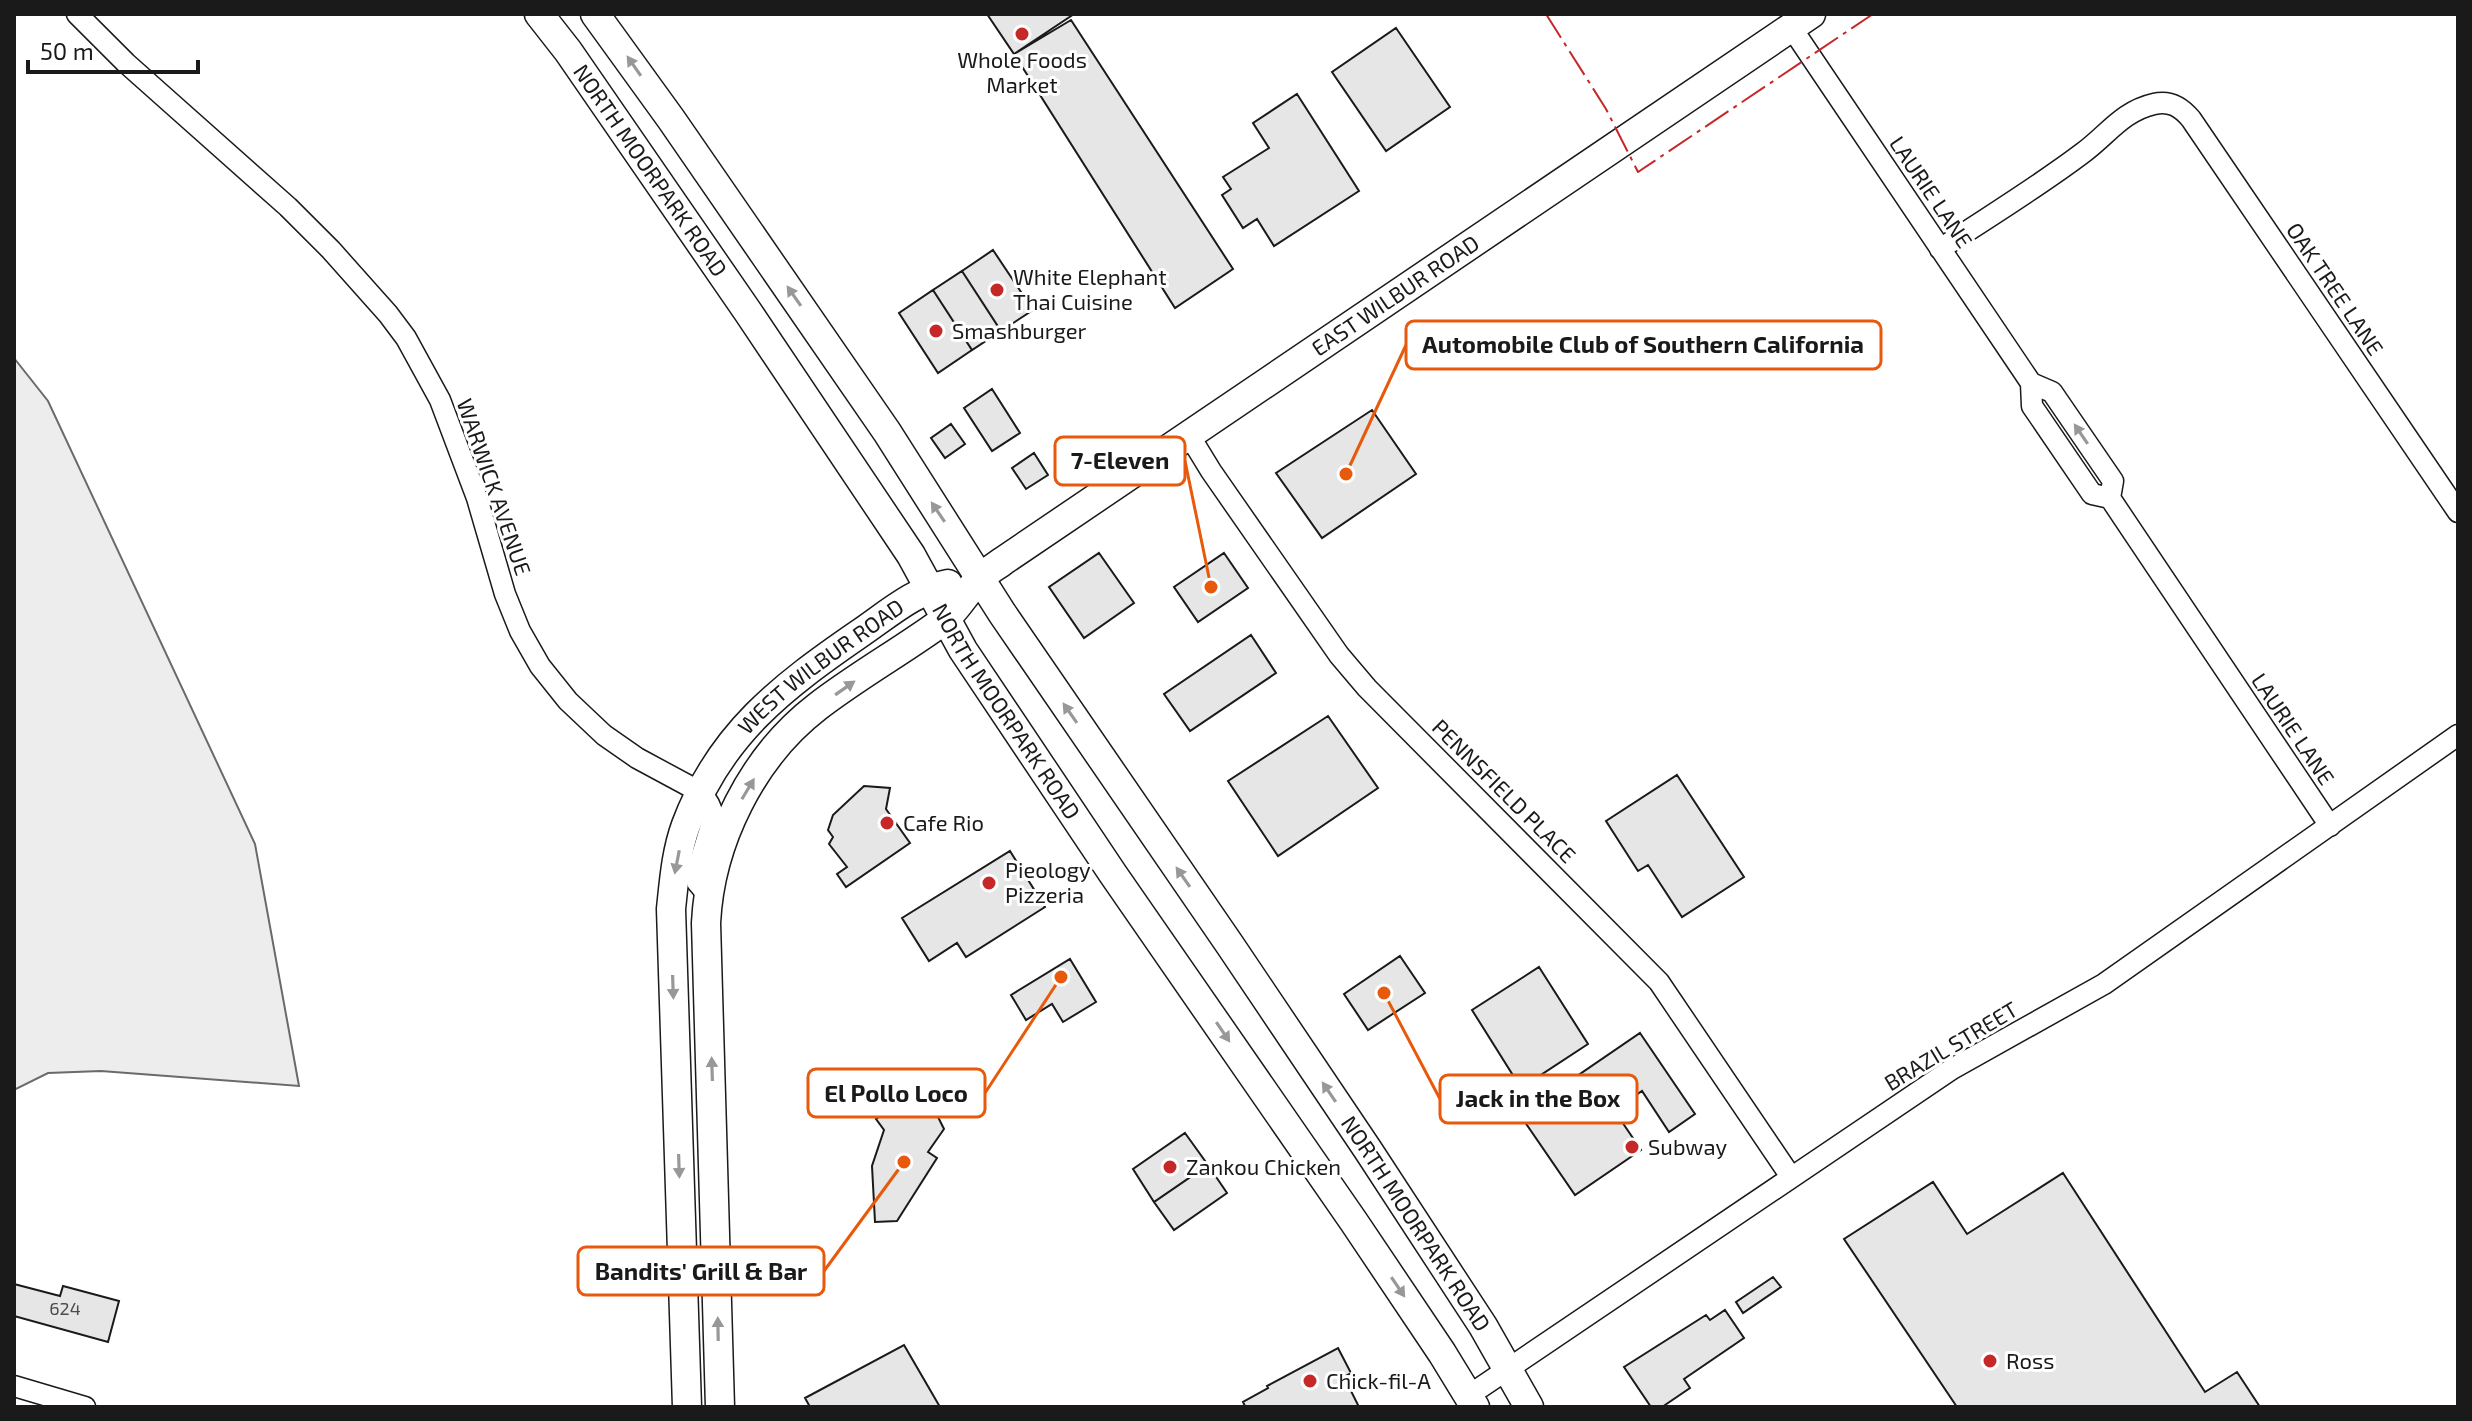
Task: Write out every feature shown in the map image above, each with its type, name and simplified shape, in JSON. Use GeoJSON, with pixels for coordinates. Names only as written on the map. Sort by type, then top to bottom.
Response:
{"type":"FeatureCollection","features":[{"type":"Feature","properties":{"kind":"main road","name":"NORTH MOORPARK ROAD"},"geometry":{"type":"LineString","coordinates":[[539,14],[568,51],[739,299],[930,587],[963,650],[1354,1222],[1472,1401]]}},
{"type":"Feature","properties":{"kind":"main road","name":"NORTH MOORPARK ROAD"},"geometry":{"type":"LineString","coordinates":[[595,14],[879,420],[1033,658],[1368,1150],[1483,1326],[1529,1407]]}},
{"type":"Feature","properties":{"kind":"main road","name":"EAST WILBUR ROAD"},"geometry":{"type":"LineString","coordinates":[[980,578],[1801,21]]}},
{"type":"Feature","properties":{"kind":"main road","name":"WEST WILBUR ROAD"},"geometry":{"type":"LineString","coordinates":[[687,1407],[671,909],[679,850],[686,826],[738,733],[783,688],[930,587],[980,578]]}},
{"type":"Feature","properties":{"kind":"main road","name":"WEST WILBUR ROAD"},"geometry":{"type":"LineString","coordinates":[[720,1407],[706,923],[708,895],[717,855],[739,804],[760,768],[785,737],[815,708],[946,618],[980,578]]}},
{"type":"Feature","properties":{"kind":"street","name":"WARWICK AVENUE"},"geometry":{"type":"LineString","coordinates":[[77,14],[126,63],[288,207],[388,314],[406,338],[440,400],[477,498],[505,594],[520,631],[540,666],[568,701],[604,735],[637,758],[702,793]]}},
{"type":"Feature","properties":{"kind":"street","name":"LAURIE LANE"},"geometry":{"type":"LineString","coordinates":[[1801,21],[1940,249],[2031,383],[2052,392],[2113,481],[2110,498],[2330,826]]}},
{"type":"Feature","properties":{"kind":"street","name":"OAK TREE LANE"},"geometry":{"type":"LineString","coordinates":[[1940,249],[2083,152],[2118,120],[2136,109],[2166,102],[2176,105],[2191,119],[2458,512]]}},
{"type":"Feature","properties":{"kind":"street","name":"PENNSFIELD PLACE"},"geometry":{"type":"LineString","coordinates":[[1189,435],[1339,655],[1367,688],[1659,982],[1791,1177]]}},
{"type":"Feature","properties":{"kind":"street","name":"BRAZIL STREET"},"geometry":{"type":"LineString","coordinates":[[1472,1401],[1508,1370],[1952,1069],[2104,984],[2458,735]]}},
{"type":"Feature","properties":{"kind":"street"},"geometry":{"type":"LineString","coordinates":[[702,793],[714,816],[697,882],[708,895]]}},
{"type":"Feature","properties":{"kind":"street"},"geometry":{"type":"LineString","coordinates":[[14,1386],[85,1407]]}},
{"type":"Feature","properties":{"kind":"shaded area"},"geometry":{"type":"Polygon","coordinates":[[[14,358],[48,401],[255,844],[299,1086],[101,1071],[48,1073],[14,1090],[14,358]]]}},
{"type":"Feature","properties":{"kind":"building","name":"Whole Foods Market"},"geometry":{"type":"Polygon","coordinates":[[[987,14],[1074,14],[1014,54],[987,14]]]}},
{"type":"Feature","properties":{"kind":"building"},"geometry":{"type":"Polygon","coordinates":[[[1071,20],[1233,269],[1175,308],[1014,54],[1071,20]]]}},
{"type":"Feature","properties":{"kind":"building"},"geometry":{"type":"Polygon","coordinates":[[[1396,28],[1450,107],[1386,151],[1332,72],[1396,28]]]}},
{"type":"Feature","properties":{"kind":"building"},"geometry":{"type":"Polygon","coordinates":[[[1297,94],[1359,191],[1274,246],[1257,219],[1243,228],[1222,195],[1231,189],[1223,177],[1269,148],[1253,123],[1297,94]]]}},
{"type":"Feature","properties":{"kind":"building","name":"White Elephant Thai Cuisine"},"geometry":{"type":"Polygon","coordinates":[[[993,250],[1033,310],[1001,331],[962,271],[993,250]]]}},
{"type":"Feature","properties":{"kind":"building"},"geometry":{"type":"Polygon","coordinates":[[[962,271],[1001,331],[972,350],[933,290],[962,271]]]}},
{"type":"Feature","properties":{"kind":"building","name":"Smashburger"},"geometry":{"type":"Polygon","coordinates":[[[933,290],[972,350],[938,373],[899,313],[933,290]]]}},
{"type":"Feature","properties":{"kind":"building"},"geometry":{"type":"Polygon","coordinates":[[[992,389],[1020,433],[992,451],[964,408],[992,389]]]}},
{"type":"Feature","properties":{"kind":"building"},"geometry":{"type":"Polygon","coordinates":[[[1372,410],[1416,474],[1322,538],[1276,473],[1372,410]]]}},
{"type":"Feature","properties":{"kind":"building"},"geometry":{"type":"Polygon","coordinates":[[[951,424],[965,444],[945,458],[931,438],[951,424]]]}},
{"type":"Feature","properties":{"kind":"building"},"geometry":{"type":"Polygon","coordinates":[[[1034,453],[1048,475],[1026,489],[1012,468],[1034,453]]]}},
{"type":"Feature","properties":{"kind":"building"},"geometry":{"type":"Polygon","coordinates":[[[1099,553],[1134,603],[1084,638],[1049,587],[1099,553]]]}},
{"type":"Feature","properties":{"kind":"building"},"geometry":{"type":"Polygon","coordinates":[[[1224,553],[1248,588],[1198,622],[1174,587],[1224,553]]]}},
{"type":"Feature","properties":{"kind":"building"},"geometry":{"type":"Polygon","coordinates":[[[1251,635],[1276,673],[1190,731],[1164,694],[1251,635]]]}},
{"type":"Feature","properties":{"kind":"building"},"geometry":{"type":"Polygon","coordinates":[[[1328,716],[1378,788],[1278,856],[1228,781],[1328,716]]]}},
{"type":"Feature","properties":{"kind":"building"},"geometry":{"type":"Polygon","coordinates":[[[1677,775],[1744,877],[1682,917],[1648,865],[1638,871],[1606,821],[1677,775]]]}},
{"type":"Feature","properties":{"kind":"building"},"geometry":{"type":"Polygon","coordinates":[[[864,786],[890,788],[886,809],[910,843],[846,887],[837,874],[847,867],[829,844],[833,837],[828,830],[833,815],[864,786]]]}},
{"type":"Feature","properties":{"kind":"building"},"geometry":{"type":"Polygon","coordinates":[[[1010,851],[1045,907],[966,957],[957,943],[929,961],[902,918],[1010,851]]]}},
{"type":"Feature","properties":{"kind":"building"},"geometry":{"type":"Polygon","coordinates":[[[1400,956],[1425,993],[1368,1030],[1344,994],[1400,956]]]}},
{"type":"Feature","properties":{"kind":"building"},"geometry":{"type":"Polygon","coordinates":[[[1070,959],[1096,1002],[1063,1022],[1052,1004],[1026,1020],[1011,995],[1070,959]]]}},
{"type":"Feature","properties":{"kind":"building"},"geometry":{"type":"Polygon","coordinates":[[[1539,967],[1588,1044],[1521,1088],[1472,1010],[1539,967]]]}},
{"type":"Feature","properties":{"kind":"building"},"geometry":{"type":"Polygon","coordinates":[[[1640,1033],[1695,1114],[1669,1132],[1642,1091],[1614,1110],[1641,1150],[1575,1195],[1520,1115],[1640,1033]]]}},
{"type":"Feature","properties":{"kind":"building"},"geometry":{"type":"Polygon","coordinates":[[[939,1099],[935,1111],[944,1129],[928,1152],[937,1158],[897,1221],[875,1222],[872,1166],[884,1130],[876,1119],[901,1101],[939,1099]]]}},
{"type":"Feature","properties":{"kind":"building","name":"Zankou Chicken"},"geometry":{"type":"Polygon","coordinates":[[[1185,1133],[1208,1165],[1154,1202],[1133,1169],[1185,1133]]]}},
{"type":"Feature","properties":{"kind":"building"},"geometry":{"type":"Polygon","coordinates":[[[1208,1165],[1227,1193],[1174,1230],[1154,1202],[1208,1165]]]}},
{"type":"Feature","properties":{"kind":"building"},"geometry":{"type":"Polygon","coordinates":[[[2063,1173],[2205,1392],[2237,1372],[2260,1407],[1957,1407],[1844,1239],[1933,1182],[1967,1234],[2063,1173]]]}},
{"type":"Feature","properties":{"kind":"building"},"geometry":{"type":"Polygon","coordinates":[[[1773,1277],[1781,1287],[1743,1313],[1736,1302],[1773,1277]]]}},
{"type":"Feature","properties":{"kind":"building"},"geometry":{"type":"Polygon","coordinates":[[[14,1284],[60,1296],[63,1286],[119,1301],[108,1342],[14,1316],[14,1284]]]}},
{"type":"Feature","properties":{"kind":"building"},"geometry":{"type":"Polygon","coordinates":[[[1725,1310],[1744,1338],[1684,1379],[1690,1388],[1662,1407],[1651,1407],[1624,1367],[1706,1315],[1710,1320],[1725,1310]]]}},
{"type":"Feature","properties":{"kind":"building"},"geometry":{"type":"Polygon","coordinates":[[[904,1345],[940,1407],[810,1407],[805,1398],[904,1345]]]}},
{"type":"Feature","properties":{"kind":"building","name":"Chick-fil-A"},"geometry":{"type":"Polygon","coordinates":[[[1338,1348],[1351,1373],[1344,1377],[1359,1407],[1243,1407],[1243,1402],[1267,1386],[1338,1348]]]}},
{"type":"Feature","properties":{"kind":"power"},"geometry":{"type":"LineString","coordinates":[[1546,14],[1606,109],[1638,172],[1873,14]]}},
{"type":"Feature","properties":{"kind":"place","name":"Whole Foods Market"},"geometry":{"type":"Point","coordinates":[1022,34]}},
{"type":"Feature","properties":{"kind":"place","name":"White Elephant Thai Cuisine"},"geometry":{"type":"Point","coordinates":[997,290]}},
{"type":"Feature","properties":{"kind":"place","name":"Smashburger"},"geometry":{"type":"Point","coordinates":[936,331]}},
{"type":"Feature","properties":{"kind":"place","name":"Automobile Club of Southern California"},"geometry":{"type":"Point","coordinates":[1346,474]}},
{"type":"Feature","properties":{"kind":"place","name":"7-Eleven"},"geometry":{"type":"Point","coordinates":[1211,587]}},
{"type":"Feature","properties":{"kind":"place","name":"Cafe Rio"},"geometry":{"type":"Point","coordinates":[887,823]}},
{"type":"Feature","properties":{"kind":"place","name":"Pieology Pizzeria"},"geometry":{"type":"Point","coordinates":[989,883]}},
{"type":"Feature","properties":{"kind":"place","name":"El Pollo Loco"},"geometry":{"type":"Point","coordinates":[1061,977]}},
{"type":"Feature","properties":{"kind":"place","name":"Jack in the Box"},"geometry":{"type":"Point","coordinates":[1384,993]}},
{"type":"Feature","properties":{"kind":"place","name":"Subway"},"geometry":{"type":"Point","coordinates":[1632,1147]}},
{"type":"Feature","properties":{"kind":"place","name":"Bandits' Grill & Bar"},"geometry":{"type":"Point","coordinates":[904,1162]}},
{"type":"Feature","properties":{"kind":"place","name":"Zankou Chicken"},"geometry":{"type":"Point","coordinates":[1170,1167]}},
{"type":"Feature","properties":{"kind":"place","name":"Ross"},"geometry":{"type":"Point","coordinates":[1990,1361]}},
{"type":"Feature","properties":{"kind":"place","name":"Chick-fil-A"},"geometry":{"type":"Point","coordinates":[1310,1381]}}]}
